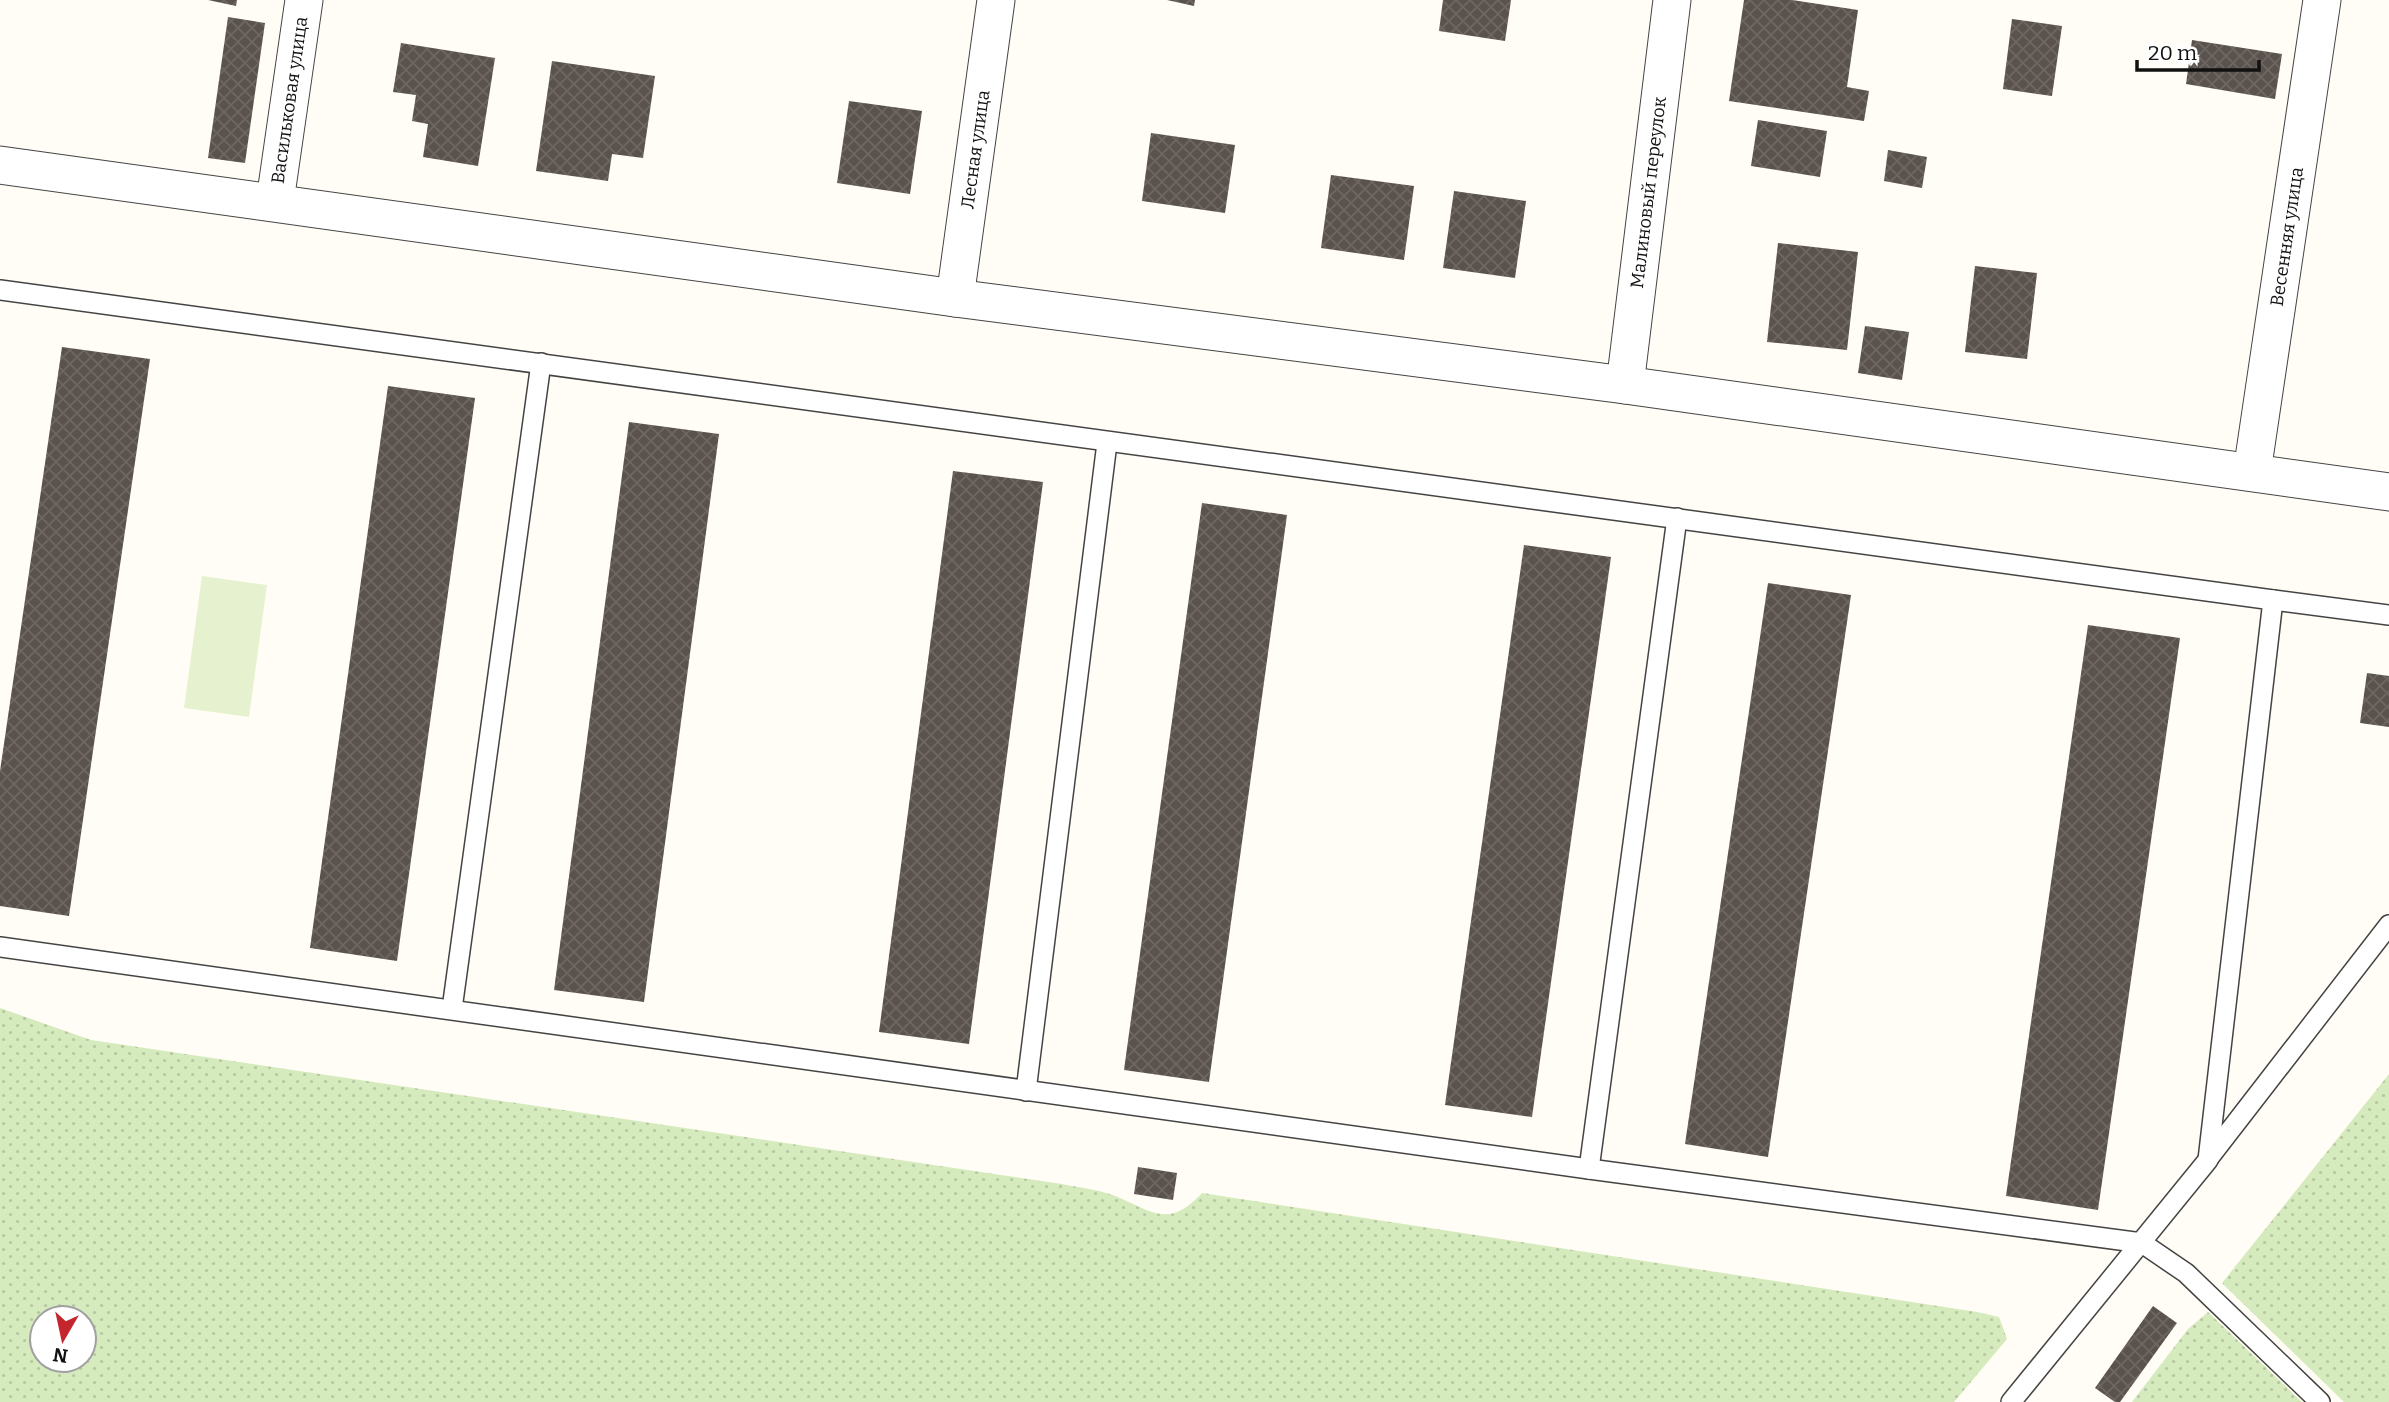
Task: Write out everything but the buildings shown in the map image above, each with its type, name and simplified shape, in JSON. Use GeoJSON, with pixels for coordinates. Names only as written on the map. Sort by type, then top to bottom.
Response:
{"type":"FeatureCollection","features":[{"type":"Feature","properties":{"kind":"street","name":"Васильковая улица"},"geometry":{"type":"LineString","coordinates":[[275,201],[304,0]]}},
{"type":"Feature","properties":{"kind":"street","name":"Лесная улица"},"geometry":{"type":"LineString","coordinates":[[955,298],[996,0]]}},
{"type":"Feature","properties":{"kind":"street","name":"Малиновый переулок"},"geometry":{"type":"LineString","coordinates":[[1625,385],[1672,0]]}},
{"type":"Feature","properties":{"kind":"street","name":"Весенняя улица"},"geometry":{"type":"LineString","coordinates":[[2252,472],[2322,0]]}},
{"type":"Feature","properties":{"kind":"street"},"geometry":{"type":"LineString","coordinates":[[0,164],[955,298],[1625,385],[2389,492]]}},
{"type":"Feature","properties":{"kind":"lane"},"geometry":{"type":"LineString","coordinates":[[0,290],[1107,443],[1677,517],[2389,615]]}},
{"type":"Feature","properties":{"kind":"lane"},"geometry":{"type":"LineString","coordinates":[[452,1009],[541,363]]}},
{"type":"Feature","properties":{"kind":"lane"},"geometry":{"type":"LineString","coordinates":[[1026,1091],[1107,443]]}},
{"type":"Feature","properties":{"kind":"lane"},"geometry":{"type":"LineString","coordinates":[[1589,1170],[1677,517]]}},
{"type":"Feature","properties":{"kind":"lane"},"geometry":{"type":"LineString","coordinates":[[2208,1160],[2273,600]]}},
{"type":"Feature","properties":{"kind":"lane"},"geometry":{"type":"LineString","coordinates":[[2011,1402],[2208,1160],[2389,925]]}},
{"type":"Feature","properties":{"kind":"lane"},"geometry":{"type":"LineString","coordinates":[[0,947],[1589,1170],[2142,1243],[2186,1273],[2320,1402]]}},
{"type":"Feature","properties":{"kind":"green space"},"geometry":{"type":"Polygon","coordinates":[[[202,576],[267,585],[249,717],[184,708],[202,576]]]}},
{"type":"Feature","properties":{"kind":"green space"},"geometry":{"type":"Polygon","coordinates":[[[0,1008],[91,1040],[1062,1184],[1106,1193],[1162,1214],[1181,1210],[1202,1193],[1999,1317],[2007,1339],[1954,1402],[0,1402],[0,1008]]]}},
{"type":"Feature","properties":{"kind":"green space"},"geometry":{"type":"Polygon","coordinates":[[[2389,1074],[2389,1402],[2344,1402],[2222,1283],[2389,1074]]]}},
{"type":"Feature","properties":{"kind":"green space"},"geometry":{"type":"Polygon","coordinates":[[[2208,1312],[2302,1402],[2132,1402],[2188,1329],[2208,1312]]]}}]}
